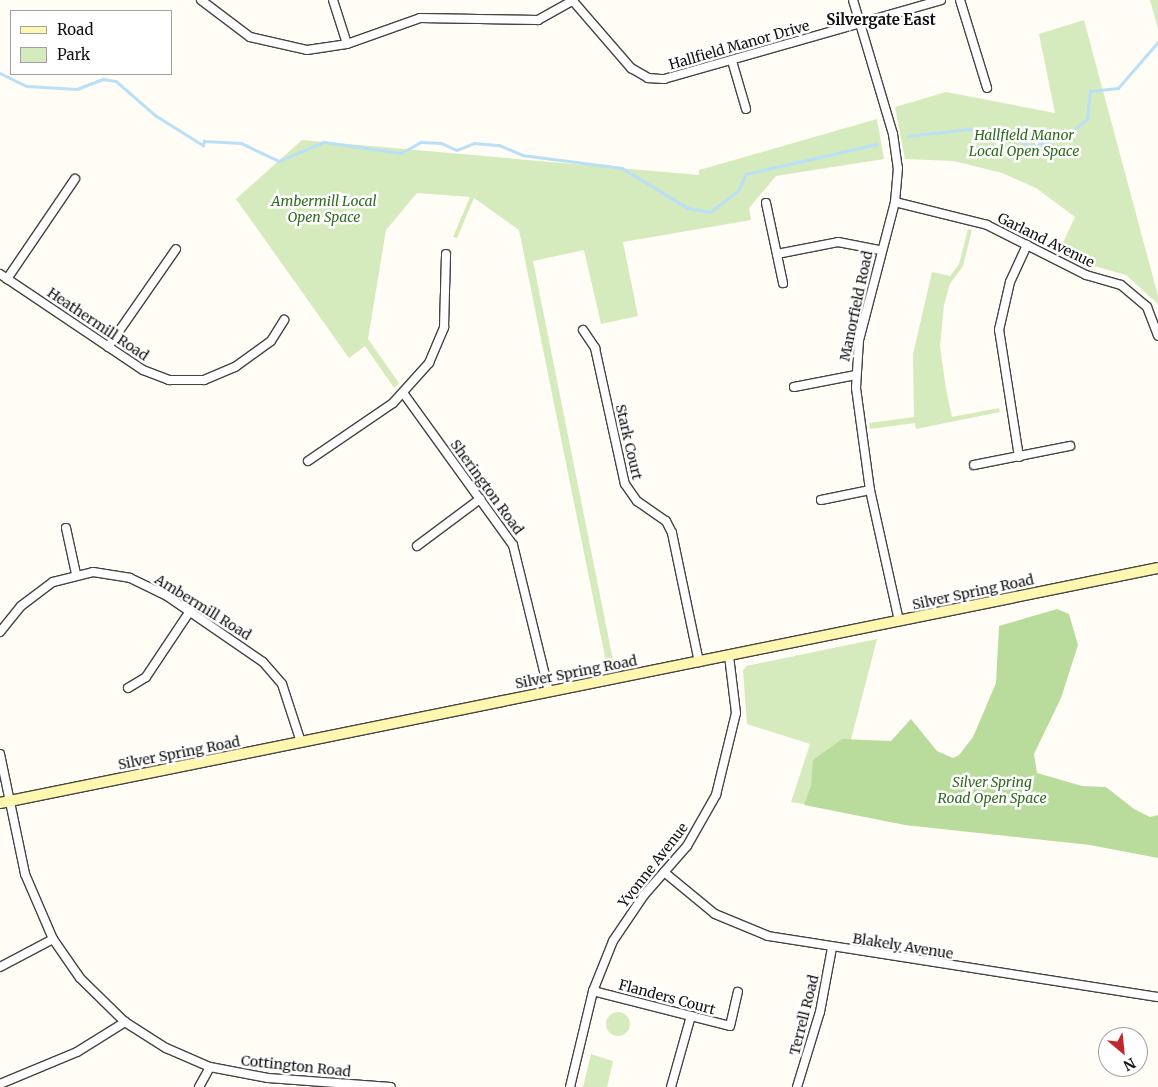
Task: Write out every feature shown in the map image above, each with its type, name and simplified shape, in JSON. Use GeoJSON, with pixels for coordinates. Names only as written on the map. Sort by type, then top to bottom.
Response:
{"type":"FeatureCollection","features":[{"type":"Feature","properties":{"kind":"main road","name":"Silver Spring Road"},"geometry":{"type":"LineString","coordinates":[[4,802],[1158,568]]}},
{"type":"Feature","properties":{"kind":"street"},"geometry":{"type":"LineString","coordinates":[[201,0],[241,31],[269,44],[307,50],[347,44],[415,19],[538,20],[574,1]]}},
{"type":"Feature","properties":{"kind":"street"},"geometry":{"type":"LineString","coordinates":[[333,0],[347,44]]}},
{"type":"Feature","properties":{"kind":"street","name":"Manorfield Road"},"geometry":{"type":"LineString","coordinates":[[853,0],[893,134],[895,202],[880,250],[856,375],[870,490],[899,621]]}},
{"type":"Feature","properties":{"kind":"street","name":"Hallfield Manor Drive"},"geometry":{"type":"LineString","coordinates":[[574,1],[623,60],[648,78],[677,78],[941,0]]}},
{"type":"Feature","properties":{"kind":"street"},"geometry":{"type":"LineString","coordinates":[[960,0],[987,88]]}},
{"type":"Feature","properties":{"kind":"street"},"geometry":{"type":"LineString","coordinates":[[732,61],[746,109]]}},
{"type":"Feature","properties":{"kind":"street"},"geometry":{"type":"LineString","coordinates":[[7,279],[74,179]]}},
{"type":"Feature","properties":{"kind":"street","name":"Garland Avenue"},"geometry":{"type":"LineString","coordinates":[[895,202],[972,219],[1086,275],[1121,285],[1147,307],[1158,336]]}},
{"type":"Feature","properties":{"kind":"street"},"geometry":{"type":"LineString","coordinates":[[766,203],[783,283]]}},
{"type":"Feature","properties":{"kind":"street"},"geometry":{"type":"LineString","coordinates":[[777,254],[838,242],[880,250]]}},
{"type":"Feature","properties":{"kind":"street"},"geometry":{"type":"LineString","coordinates":[[1019,456],[999,330],[1010,282],[1027,245]]}},
{"type":"Feature","properties":{"kind":"street"},"geometry":{"type":"LineString","coordinates":[[108,347],[176,249]]}},
{"type":"Feature","properties":{"kind":"street"},"geometry":{"type":"LineString","coordinates":[[308,461],[404,394],[429,363],[441,338],[446,254]]}},
{"type":"Feature","properties":{"kind":"street","name":"Heathermill Road"},"geometry":{"type":"LineString","coordinates":[[0,274],[108,347],[156,376],[204,380],[235,367],[271,341],[284,320]]}},
{"type":"Feature","properties":{"kind":"street","name":"Stark Court"},"geometry":{"type":"LineString","coordinates":[[583,330],[595,348],[625,484],[638,501],[666,521],[672,534],[699,662]]}},
{"type":"Feature","properties":{"kind":"street"},"geometry":{"type":"LineString","coordinates":[[794,387],[856,375]]}},
{"type":"Feature","properties":{"kind":"street","name":"Sherington Road"},"geometry":{"type":"LineString","coordinates":[[404,394],[517,553],[549,692]]}},
{"type":"Feature","properties":{"kind":"street"},"geometry":{"type":"LineString","coordinates":[[974,466],[1070,446]]}},
{"type":"Feature","properties":{"kind":"street"},"geometry":{"type":"LineString","coordinates":[[822,500],[870,490]]}},
{"type":"Feature","properties":{"kind":"street"},"geometry":{"type":"LineString","coordinates":[[417,546],[480,499]]}},
{"type":"Feature","properties":{"kind":"street"},"geometry":{"type":"LineString","coordinates":[[66,528],[76,574]]}},
{"type":"Feature","properties":{"kind":"street","name":"Ambermill Road"},"geometry":{"type":"LineString","coordinates":[[0,632],[32,595],[76,574],[121,575],[190,611],[240,643],[276,675],[301,742]]}},
{"type":"Feature","properties":{"kind":"street"},"geometry":{"type":"LineString","coordinates":[[128,688],[146,677],[190,611]]}},
{"type":"Feature","properties":{"kind":"street","name":"Yvonne Avenue"},"geometry":{"type":"LineString","coordinates":[[570,1087],[593,991],[613,940],[705,816],[728,756],[736,713],[729,656]]}},
{"type":"Feature","properties":{"kind":"street","name":"Cottington Road"},"geometry":{"type":"LineString","coordinates":[[0,754],[4,802],[25,874],[53,939],[88,987],[125,1022],[166,1048],[210,1067],[268,1078],[391,1087]]}},
{"type":"Feature","properties":{"kind":"street","name":"Blakely Avenue"},"geometry":{"type":"LineString","coordinates":[[664,872],[736,926],[832,948],[1158,997]]}},
{"type":"Feature","properties":{"kind":"street"},"geometry":{"type":"LineString","coordinates":[[0,967],[53,939]]}},
{"type":"Feature","properties":{"kind":"street","name":"Terrell Road"},"geometry":{"type":"LineString","coordinates":[[797,1087],[832,948]]}},
{"type":"Feature","properties":{"kind":"street","name":"Flanders Court"},"geometry":{"type":"LineString","coordinates":[[593,991],[730,1026],[738,992]]}},
{"type":"Feature","properties":{"kind":"street"},"geometry":{"type":"LineString","coordinates":[[671,1087],[691,1016]]}},
{"type":"Feature","properties":{"kind":"street"},"geometry":{"type":"LineString","coordinates":[[0,1084],[77,1052],[125,1022]]}},
{"type":"Feature","properties":{"kind":"street"},"geometry":{"type":"LineString","coordinates":[[199,1087],[210,1067]]}},
{"type":"Feature","properties":{"kind":"street"},"geometry":{"type":"LineString","coordinates":[[267,1087],[268,1078]]}},
{"type":"Feature","properties":{"kind":"green space"},"geometry":{"type":"Polygon","coordinates":[[[1150,0],[1158,0],[1158,28],[1150,0]]]}},
{"type":"Feature","properties":{"kind":"green space","name":"Hallfield Manor Local Open Space"},"geometry":{"type":"Polygon","coordinates":[[[1084,20],[1158,296],[1158,304],[1126,275],[1087,264],[1060,249],[1075,217],[1036,188],[1002,173],[954,161],[905,159],[895,107],[946,92],[1055,113],[1039,34],[1084,20]]]}},
{"type":"Feature","properties":{"kind":"green space","name":"Ambermill Local Open Space"},"geometry":{"type":"Polygon","coordinates":[[[877,119],[884,159],[776,176],[749,208],[751,220],[623,242],[638,316],[601,324],[584,250],[533,261],[614,665],[607,667],[519,230],[474,198],[457,238],[453,237],[470,197],[417,193],[386,230],[368,339],[399,383],[394,388],[365,346],[349,358],[236,199],[302,140],[699,175],[699,170],[877,119]]]}},
{"type":"Feature","properties":{"kind":"green space"},"geometry":{"type":"Polygon","coordinates":[[[968,229],[972,230],[963,266],[950,284],[944,305],[940,346],[946,389],[952,417],[999,408],[1000,412],[916,429],[915,423],[870,429],[869,423],[914,417],[913,354],[932,272],[950,276],[959,264],[968,229]]]}},
{"type":"Feature","properties":{"kind":"green space","name":"Silver Spring Road Open Space"},"geometry":{"type":"Polygon","coordinates":[[[1057,609],[1069,614],[1078,645],[1061,698],[1034,754],[1037,773],[1082,786],[1106,787],[1134,809],[1150,817],[1158,815],[1158,858],[1090,845],[905,825],[804,805],[811,786],[813,760],[842,739],[891,741],[911,719],[937,751],[953,758],[959,755],[973,737],[996,683],[999,626],[1057,609]]]}},
{"type":"Feature","properties":{"kind":"green space"},"geometry":{"type":"Polygon","coordinates":[[[877,639],[833,809],[791,802],[810,744],[747,724],[743,671],[746,666],[877,639]]]}},
{"type":"Feature","properties":{"kind":"green space"},"geometry":{"type":"Polygon","coordinates":[[[618,1012],[623,1013],[629,1019],[629,1029],[623,1035],[618,1036],[613,1035],[607,1029],[606,1024],[607,1019],[613,1013],[618,1012]]]}},
{"type":"Feature","properties":{"kind":"green space"},"geometry":{"type":"Polygon","coordinates":[[[591,1054],[613,1061],[607,1087],[583,1087],[591,1054]]]}},
{"type":"Feature","properties":{"kind":"waterway"},"geometry":{"type":"LineString","coordinates":[[908,136],[969,129],[1010,132],[1030,147],[1069,134],[1087,119],[1090,91],[1118,88],[1158,42]]}},
{"type":"Feature","properties":{"kind":"waterway"},"geometry":{"type":"LineString","coordinates":[[0,73],[27,86],[77,89],[103,79],[116,81],[155,115],[203,145],[204,141],[241,143],[279,161],[324,142],[401,153],[421,142],[441,143],[457,150],[474,143],[499,145],[522,155],[622,168],[688,208],[710,212],[738,191],[746,174],[877,144]]}},
{"type":"Feature","properties":{"kind":"district","name":"Silvergate East"},"geometry":{"type":"Point","coordinates":[881,20]}}]}
